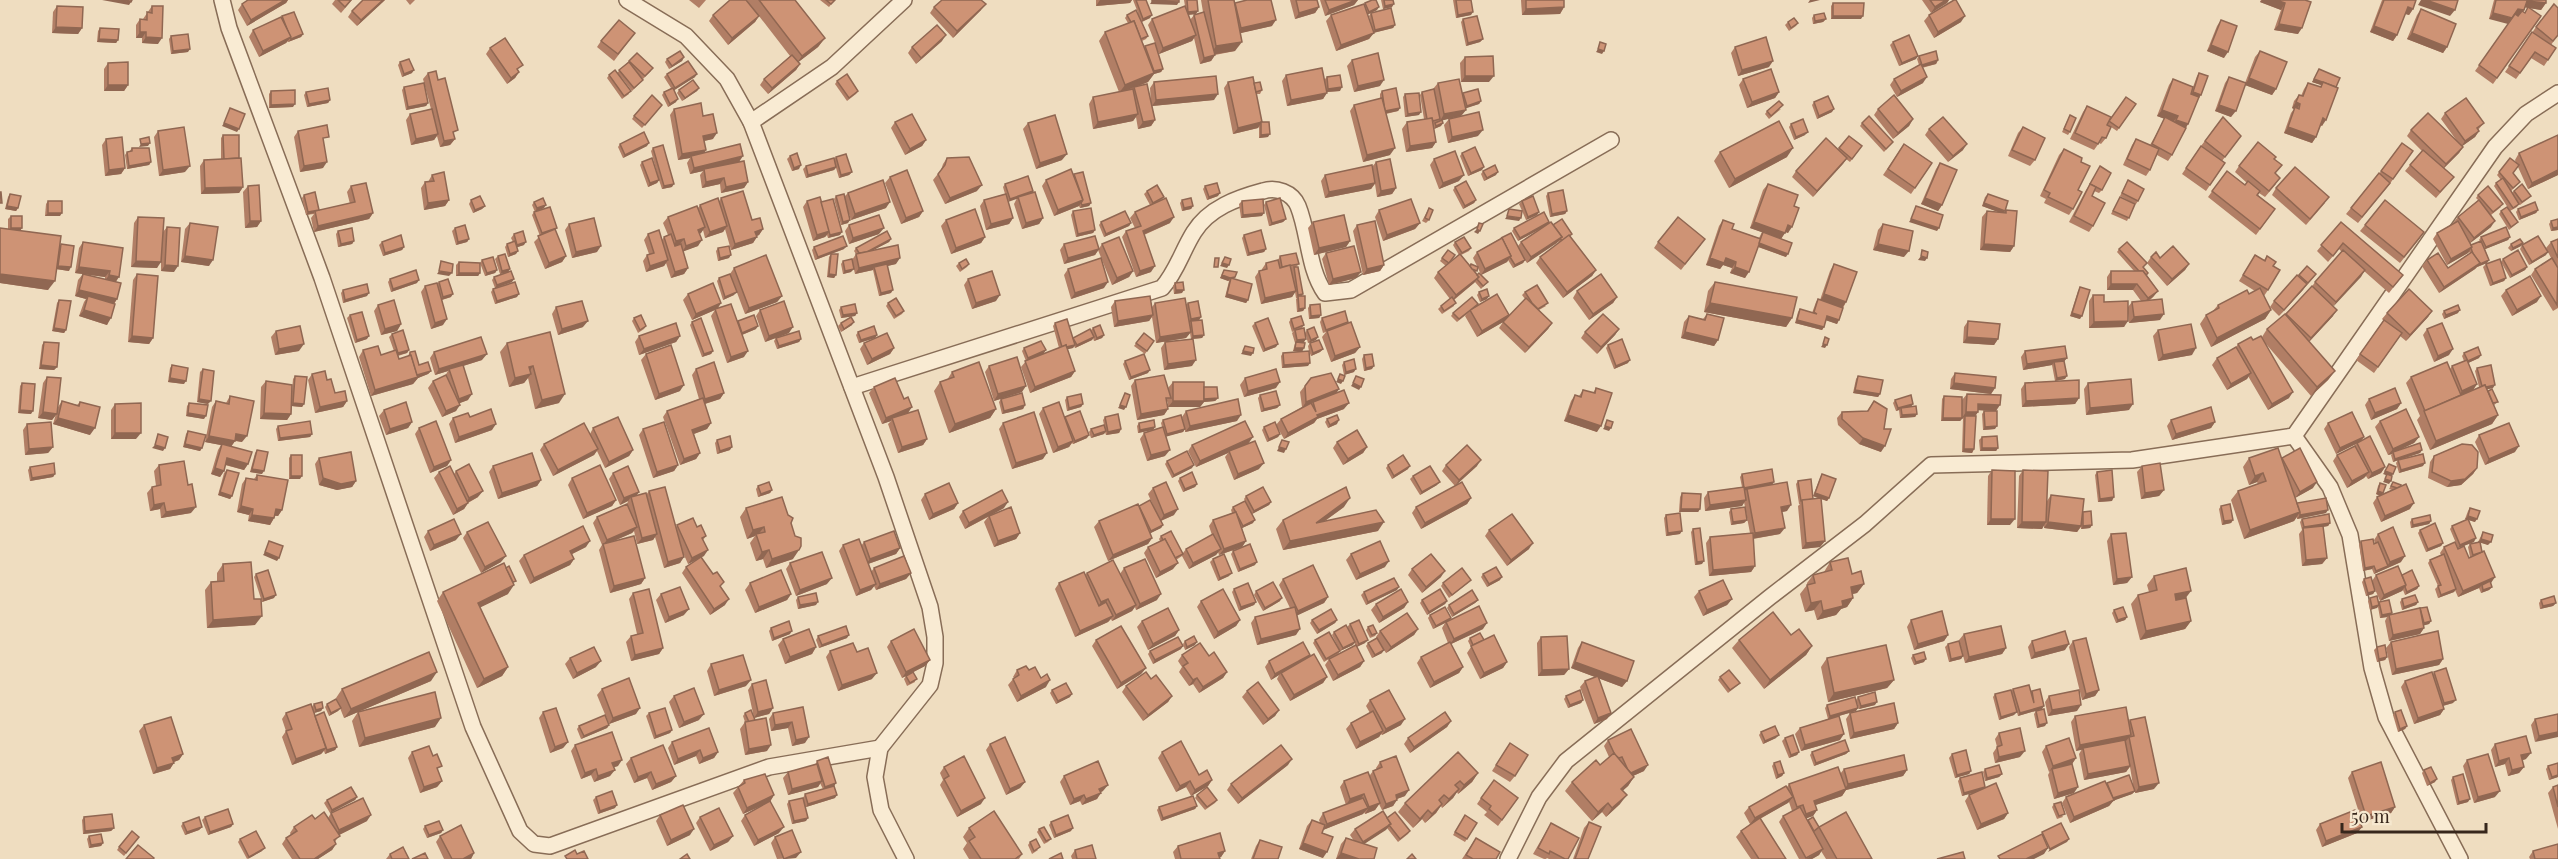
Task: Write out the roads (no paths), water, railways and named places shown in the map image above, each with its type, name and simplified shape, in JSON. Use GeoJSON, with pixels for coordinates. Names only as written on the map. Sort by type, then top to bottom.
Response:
{"type":"FeatureCollection","features":[{"type":"Feature","properties":{"kind":"street"},"geometry":{"type":"LineString","coordinates":[[222,0],[229,28],[322,278],[473,727],[520,831],[534,844],[550,846],[769,768],[880,748]]}},
{"type":"Feature","properties":{"kind":"street"},"geometry":{"type":"LineString","coordinates":[[627,0],[686,36],[727,79],[751,122],[852,387],[930,607],[935,637],[935,663],[930,685],[880,748],[875,777],[881,810],[906,859]]}},
{"type":"Feature","properties":{"kind":"street"},"geometry":{"type":"LineString","coordinates":[[751,122],[832,67],[904,0]]}},
{"type":"Feature","properties":{"kind":"street"},"geometry":{"type":"LineString","coordinates":[[1508,859],[1539,797],[1566,761],[1770,597],[1865,524],[1931,465],[2132,460],[2294,436],[2495,147],[2526,114],[2558,93]]}},
{"type":"Feature","properties":{"kind":"street"},"geometry":{"type":"LineString","coordinates":[[852,387],[1162,288],[1173,276],[1194,231],[1208,216],[1237,198],[1271,189],[1285,192],[1296,202],[1307,233],[1319,284],[1325,293],[1351,290],[1611,140]]}},
{"type":"Feature","properties":{"kind":"street"},"geometry":{"type":"LineString","coordinates":[[2294,436],[2330,487],[2350,535],[2372,668],[2386,717],[2460,859]]}}]}
